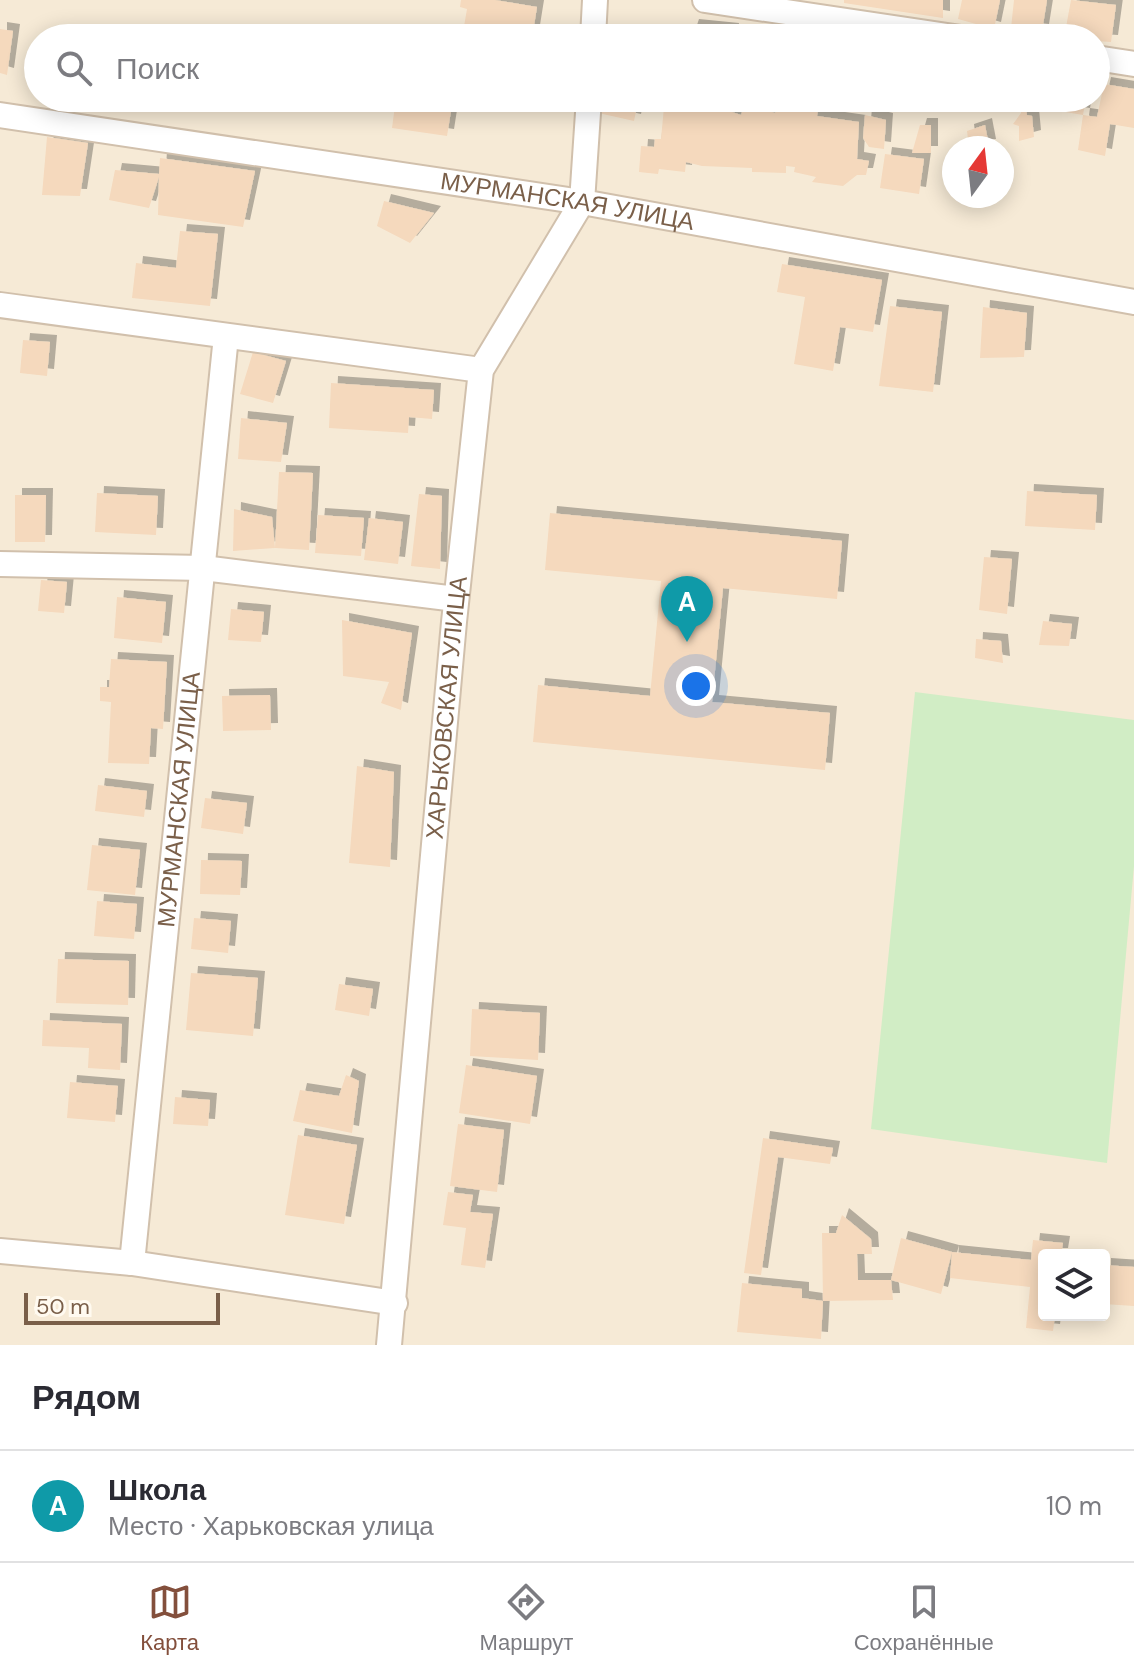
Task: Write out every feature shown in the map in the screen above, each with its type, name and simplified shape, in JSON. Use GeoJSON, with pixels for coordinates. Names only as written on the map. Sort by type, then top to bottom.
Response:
{"type":"FeatureCollection","features":[{"type":"Feature","properties":{"kind":"street"},"geometry":{"type":"LineString","coordinates":[[594,24],[595,0]]}},
{"type":"Feature","properties":{"kind":"street"},"geometry":{"type":"LineString","coordinates":[[705,0],[867,24]]}},
{"type":"Feature","properties":{"kind":"street"},"geometry":{"type":"LineString","coordinates":[[1110,60],[1134,64]]}},
{"type":"Feature","properties":{"kind":"street","name":"ХАРЬКОВСКАЯ УЛИЦА"},"geometry":{"type":"LineString","coordinates":[[389,1345],[456,599],[481,370],[582,202],[588,112]]}},
{"type":"Feature","properties":{"kind":"street","name":"МУРМАНСКАЯ УЛИЦА"},"geometry":{"type":"LineString","coordinates":[[0,115],[582,202],[1134,302]]}},
{"type":"Feature","properties":{"kind":"street"},"geometry":{"type":"LineString","coordinates":[[0,305],[481,370]]}},
{"type":"Feature","properties":{"kind":"street","name":"МУРМАНСКАЯ УЛИЦА"},"geometry":{"type":"LineString","coordinates":[[132,1263],[226,336]]}},
{"type":"Feature","properties":{"kind":"street"},"geometry":{"type":"LineString","coordinates":[[0,564],[203,568],[456,599]]}},
{"type":"Feature","properties":{"kind":"street"},"geometry":{"type":"LineString","coordinates":[[0,1251],[132,1263],[395,1303]]}},
{"type":"Feature","properties":{"kind":"shaded area"},"geometry":{"type":"Polygon","coordinates":[[[0,0],[1134,0],[1134,1345],[0,1345],[0,0]]]}},
{"type":"Feature","properties":{"kind":"green space"},"geometry":{"type":"Polygon","coordinates":[[[915,692],[1134,720],[1134,866],[1107,1163],[871,1129],[915,692]]]}},
{"type":"Feature","properties":{"kind":"building"},"geometry":{"type":"Polygon","coordinates":[[[461,0],[495,0],[537,7],[534,24],[464,24],[467,9],[460,7],[461,0]]]}},
{"type":"Feature","properties":{"kind":"building"},"geometry":{"type":"Polygon","coordinates":[[[844,0],[943,0],[943,18],[844,3],[844,0]]]}},
{"type":"Feature","properties":{"kind":"building"},"geometry":{"type":"Polygon","coordinates":[[[962,0],[1000,0],[995,24],[976,24],[958,19],[962,0]]]}},
{"type":"Feature","properties":{"kind":"building"},"geometry":{"type":"Polygon","coordinates":[[[1014,0],[1047,0],[1043,24],[1011,24],[1014,0]]]}},
{"type":"Feature","properties":{"kind":"building"},"geometry":{"type":"Polygon","coordinates":[[[1071,0],[1116,5],[1111,42],[1110,24],[1067,24],[1071,0]]]}},
{"type":"Feature","properties":{"kind":"building"},"geometry":{"type":"Polygon","coordinates":[[[0,29],[13,31],[7,75],[0,73],[0,29]]]}},
{"type":"Feature","properties":{"kind":"building"},"geometry":{"type":"Polygon","coordinates":[[[1110,85],[1134,89],[1134,128],[1110,124],[1105,156],[1078,150],[1083,115],[1097,117],[1098,112],[1110,112],[1110,85]]]}},
{"type":"Feature","properties":{"kind":"building"},"geometry":{"type":"Polygon","coordinates":[[[394,112],[451,112],[447,136],[392,128],[394,112]]]}},
{"type":"Feature","properties":{"kind":"building"},"geometry":{"type":"Polygon","coordinates":[[[594,112],[636,112],[634,121],[594,112]]]}},
{"type":"Feature","properties":{"kind":"building"},"geometry":{"type":"Polygon","coordinates":[[[664,112],[732,112],[741,115],[742,112],[818,112],[817,116],[859,122],[857,159],[869,161],[866,175],[857,175],[843,186],[812,182],[816,177],[794,172],[795,167],[786,166],[786,173],[752,172],[752,168],[702,166],[686,162],[685,172],[659,169],[658,174],[639,172],[641,146],[654,147],[655,139],[661,139],[664,112]]]}},
{"type":"Feature","properties":{"kind":"building"},"geometry":{"type":"Polygon","coordinates":[[[1027,112],[1032,116],[1034,137],[1019,141],[1019,126],[1013,124],[1021,113],[1027,112]]]}},
{"type":"Feature","properties":{"kind":"building"},"geometry":{"type":"Polygon","coordinates":[[[865,115],[886,120],[884,149],[869,147],[863,138],[865,115]]]}},
{"type":"Feature","properties":{"kind":"building"},"geometry":{"type":"Polygon","coordinates":[[[920,125],[931,125],[931,153],[912,153],[920,125]]]}},
{"type":"Feature","properties":{"kind":"building"},"geometry":{"type":"Polygon","coordinates":[[[985,125],[987,136],[968,136],[967,131],[985,125]]]}},
{"type":"Feature","properties":{"kind":"building"},"geometry":{"type":"Polygon","coordinates":[[[47,137],[88,143],[80,196],[42,195],[47,137]]]}},
{"type":"Feature","properties":{"kind":"building"},"geometry":{"type":"Polygon","coordinates":[[[885,154],[924,159],[919,194],[880,188],[885,154]]]}},
{"type":"Feature","properties":{"kind":"building"},"geometry":{"type":"Polygon","coordinates":[[[160,158],[255,171],[243,227],[158,215],[159,177],[149,208],[109,200],[115,170],[159,174],[160,158]]]}},
{"type":"Feature","properties":{"kind":"building"},"geometry":{"type":"Polygon","coordinates":[[[384,201],[434,213],[410,243],[377,226],[384,201]]]}},
{"type":"Feature","properties":{"kind":"building"},"geometry":{"type":"Polygon","coordinates":[[[180,231],[218,234],[210,306],[132,298],[136,263],[176,268],[180,231]]]}},
{"type":"Feature","properties":{"kind":"building"},"geometry":{"type":"Polygon","coordinates":[[[782,264],[882,280],[873,332],[840,327],[833,371],[794,364],[805,297],[777,292],[782,264]]]}},
{"type":"Feature","properties":{"kind":"building"},"geometry":{"type":"Polygon","coordinates":[[[890,306],[942,312],[933,392],[879,386],[890,306]]]}},
{"type":"Feature","properties":{"kind":"building"},"geometry":{"type":"Polygon","coordinates":[[[983,307],[1027,313],[1024,357],[980,358],[983,307]]]}},
{"type":"Feature","properties":{"kind":"building"},"geometry":{"type":"Polygon","coordinates":[[[23,340],[50,342],[47,376],[20,373],[23,340]]]}},
{"type":"Feature","properties":{"kind":"building"},"geometry":{"type":"Polygon","coordinates":[[[253,352],[286,361],[273,403],[240,394],[253,352]]]}},
{"type":"Feature","properties":{"kind":"building"},"geometry":{"type":"Polygon","coordinates":[[[331,383],[434,390],[432,419],[409,417],[408,433],[329,428],[331,383]]]}},
{"type":"Feature","properties":{"kind":"building"},"geometry":{"type":"Polygon","coordinates":[[[241,418],[287,423],[281,462],[238,459],[241,418]]]}},
{"type":"Feature","properties":{"kind":"building"},"geometry":{"type":"Polygon","coordinates":[[[279,472],[313,473],[309,550],[275,548],[279,472]]]}},
{"type":"Feature","properties":{"kind":"building"},"geometry":{"type":"Polygon","coordinates":[[[1027,491],[1097,495],[1095,530],[1025,526],[1027,491]]]}},
{"type":"Feature","properties":{"kind":"building"},"geometry":{"type":"Polygon","coordinates":[[[97,493],[158,496],[156,535],[95,532],[97,493]]]}},
{"type":"Feature","properties":{"kind":"building"},"geometry":{"type":"Polygon","coordinates":[[[419,494],[442,496],[440,569],[411,566],[419,494]]]}},
{"type":"Feature","properties":{"kind":"building"},"geometry":{"type":"Polygon","coordinates":[[[15,495],[46,495],[45,542],[15,542],[15,495]]]}},
{"type":"Feature","properties":{"kind":"building"},"geometry":{"type":"Polygon","coordinates":[[[234,509],[272,517],[275,548],[233,551],[234,509]]]}},
{"type":"Feature","properties":{"kind":"building"},"geometry":{"type":"Polygon","coordinates":[[[550,513],[842,541],[837,599],[723,588],[712,702],[830,713],[825,770],[533,742],[538,685],[650,696],[661,581],[545,570],[550,513]]]}},
{"type":"Feature","properties":{"kind":"building"},"geometry":{"type":"Polygon","coordinates":[[[318,515],[364,518],[361,556],[315,553],[318,515]]]}},
{"type":"Feature","properties":{"kind":"building"},"geometry":{"type":"Polygon","coordinates":[[[369,518],[403,522],[398,564],[364,560],[369,518]]]}},
{"type":"Feature","properties":{"kind":"building"},"geometry":{"type":"Polygon","coordinates":[[[984,557],[1012,559],[1007,614],[979,610],[984,557]]]}},
{"type":"Feature","properties":{"kind":"building"},"geometry":{"type":"Polygon","coordinates":[[[41,580],[67,582],[64,613],[38,611],[41,580]]]}},
{"type":"Feature","properties":{"kind":"building"},"geometry":{"type":"Polygon","coordinates":[[[117,597],[166,602],[162,643],[114,638],[117,597]]]}},
{"type":"Feature","properties":{"kind":"building"},"geometry":{"type":"Polygon","coordinates":[[[231,609],[264,612],[261,642],[228,640],[231,609]]]}},
{"type":"Feature","properties":{"kind":"building"},"geometry":{"type":"Polygon","coordinates":[[[342,620],[412,633],[401,710],[381,703],[389,682],[343,676],[342,620]]]}},
{"type":"Feature","properties":{"kind":"building"},"geometry":{"type":"Polygon","coordinates":[[[1043,621],[1072,624],[1069,646],[1039,645],[1043,621]]]}},
{"type":"Feature","properties":{"kind":"building"},"geometry":{"type":"Polygon","coordinates":[[[976,639],[1001,641],[1003,663],[975,658],[976,639]]]}},
{"type":"Feature","properties":{"kind":"building"},"geometry":{"type":"Polygon","coordinates":[[[111,659],[167,662],[163,729],[151,728],[149,764],[108,763],[111,702],[100,701],[100,687],[109,687],[111,659]]]}},
{"type":"Feature","properties":{"kind":"building"},"geometry":{"type":"Polygon","coordinates":[[[270,695],[271,730],[223,731],[222,696],[270,695]]]}},
{"type":"Feature","properties":{"kind":"building"},"geometry":{"type":"Polygon","coordinates":[[[357,766],[394,772],[390,867],[349,863],[357,766]]]}},
{"type":"Feature","properties":{"kind":"building"},"geometry":{"type":"Polygon","coordinates":[[[98,785],[147,791],[144,817],[95,811],[98,785]]]}},
{"type":"Feature","properties":{"kind":"building"},"geometry":{"type":"Polygon","coordinates":[[[205,798],[247,803],[243,834],[201,828],[205,798]]]}},
{"type":"Feature","properties":{"kind":"building"},"geometry":{"type":"Polygon","coordinates":[[[92,845],[140,850],[135,895],[87,890],[92,845]]]}},
{"type":"Feature","properties":{"kind":"building"},"geometry":{"type":"Polygon","coordinates":[[[201,860],[242,861],[240,895],[200,894],[201,860]]]}},
{"type":"Feature","properties":{"kind":"building"},"geometry":{"type":"Polygon","coordinates":[[[97,901],[137,904],[134,939],[94,936],[97,901]]]}},
{"type":"Feature","properties":{"kind":"building"},"geometry":{"type":"Polygon","coordinates":[[[194,918],[231,921],[228,953],[191,949],[194,918]]]}},
{"type":"Feature","properties":{"kind":"building"},"geometry":{"type":"Polygon","coordinates":[[[58,959],[129,961],[128,1005],[56,1003],[58,959]]]}},
{"type":"Feature","properties":{"kind":"building"},"geometry":{"type":"Polygon","coordinates":[[[191,973],[258,978],[253,1036],[186,1030],[191,973]]]}},
{"type":"Feature","properties":{"kind":"building"},"geometry":{"type":"Polygon","coordinates":[[[339,984],[373,989],[369,1016],[335,1010],[339,984]]]}},
{"type":"Feature","properties":{"kind":"building"},"geometry":{"type":"Polygon","coordinates":[[[472,1009],[540,1013],[538,1060],[470,1056],[472,1009]]]}},
{"type":"Feature","properties":{"kind":"building"},"geometry":{"type":"Polygon","coordinates":[[[43,1020],[122,1024],[120,1070],[88,1068],[89,1048],[42,1046],[43,1020]]]}},
{"type":"Feature","properties":{"kind":"building"},"geometry":{"type":"Polygon","coordinates":[[[466,1065],[537,1076],[530,1124],[459,1113],[466,1065]]]}},
{"type":"Feature","properties":{"kind":"building"},"geometry":{"type":"Polygon","coordinates":[[[346,1075],[359,1081],[352,1133],[293,1121],[300,1090],[339,1096],[346,1075]]]}},
{"type":"Feature","properties":{"kind":"building"},"geometry":{"type":"Polygon","coordinates":[[[70,1082],[118,1086],[115,1122],[67,1118],[70,1082]]]}},
{"type":"Feature","properties":{"kind":"building"},"geometry":{"type":"Polygon","coordinates":[[[175,1097],[210,1100],[208,1126],[173,1124],[175,1097]]]}},
{"type":"Feature","properties":{"kind":"building"},"geometry":{"type":"Polygon","coordinates":[[[458,1124],[504,1130],[497,1192],[450,1186],[458,1124]]]}},
{"type":"Feature","properties":{"kind":"building"},"geometry":{"type":"Polygon","coordinates":[[[298,1135],[357,1145],[344,1224],[285,1215],[298,1135]]]}},
{"type":"Feature","properties":{"kind":"building"},"geometry":{"type":"Polygon","coordinates":[[[763,1138],[833,1148],[830,1164],[778,1157],[761,1275],[744,1273],[763,1138]]]}},
{"type":"Feature","properties":{"kind":"building"},"geometry":{"type":"Polygon","coordinates":[[[448,1192],[473,1195],[470,1212],[493,1214],[485,1268],[461,1265],[466,1228],[443,1225],[448,1192]]]}},
{"type":"Feature","properties":{"kind":"building"},"geometry":{"type":"Polygon","coordinates":[[[842,1215],[871,1239],[872,1254],[857,1254],[858,1280],[891,1280],[893,1300],[823,1301],[822,1233],[836,1233],[842,1215]]]}},
{"type":"Feature","properties":{"kind":"building"},"geometry":{"type":"Polygon","coordinates":[[[901,1238],[952,1252],[941,1294],[891,1280],[901,1238]]]}},
{"type":"Feature","properties":{"kind":"building"},"geometry":{"type":"Polygon","coordinates":[[[1033,1240],[1063,1243],[1062,1249],[1038,1249],[1038,1321],[1054,1321],[1053,1331],[1026,1328],[1030,1287],[950,1278],[952,1252],[1031,1260],[1033,1240]]]}},
{"type":"Feature","properties":{"kind":"building"},"geometry":{"type":"Polygon","coordinates":[[[1110,1265],[1134,1267],[1134,1306],[1110,1304],[1110,1265]]]}},
{"type":"Feature","properties":{"kind":"building"},"geometry":{"type":"Polygon","coordinates":[[[742,1283],[802,1289],[802,1298],[823,1301],[821,1339],[737,1332],[742,1283]]]}},
{"type":"Feature","properties":{"kind":"place","name":"Школа"},"geometry":{"type":"Point","coordinates":[687,642]}}]}
